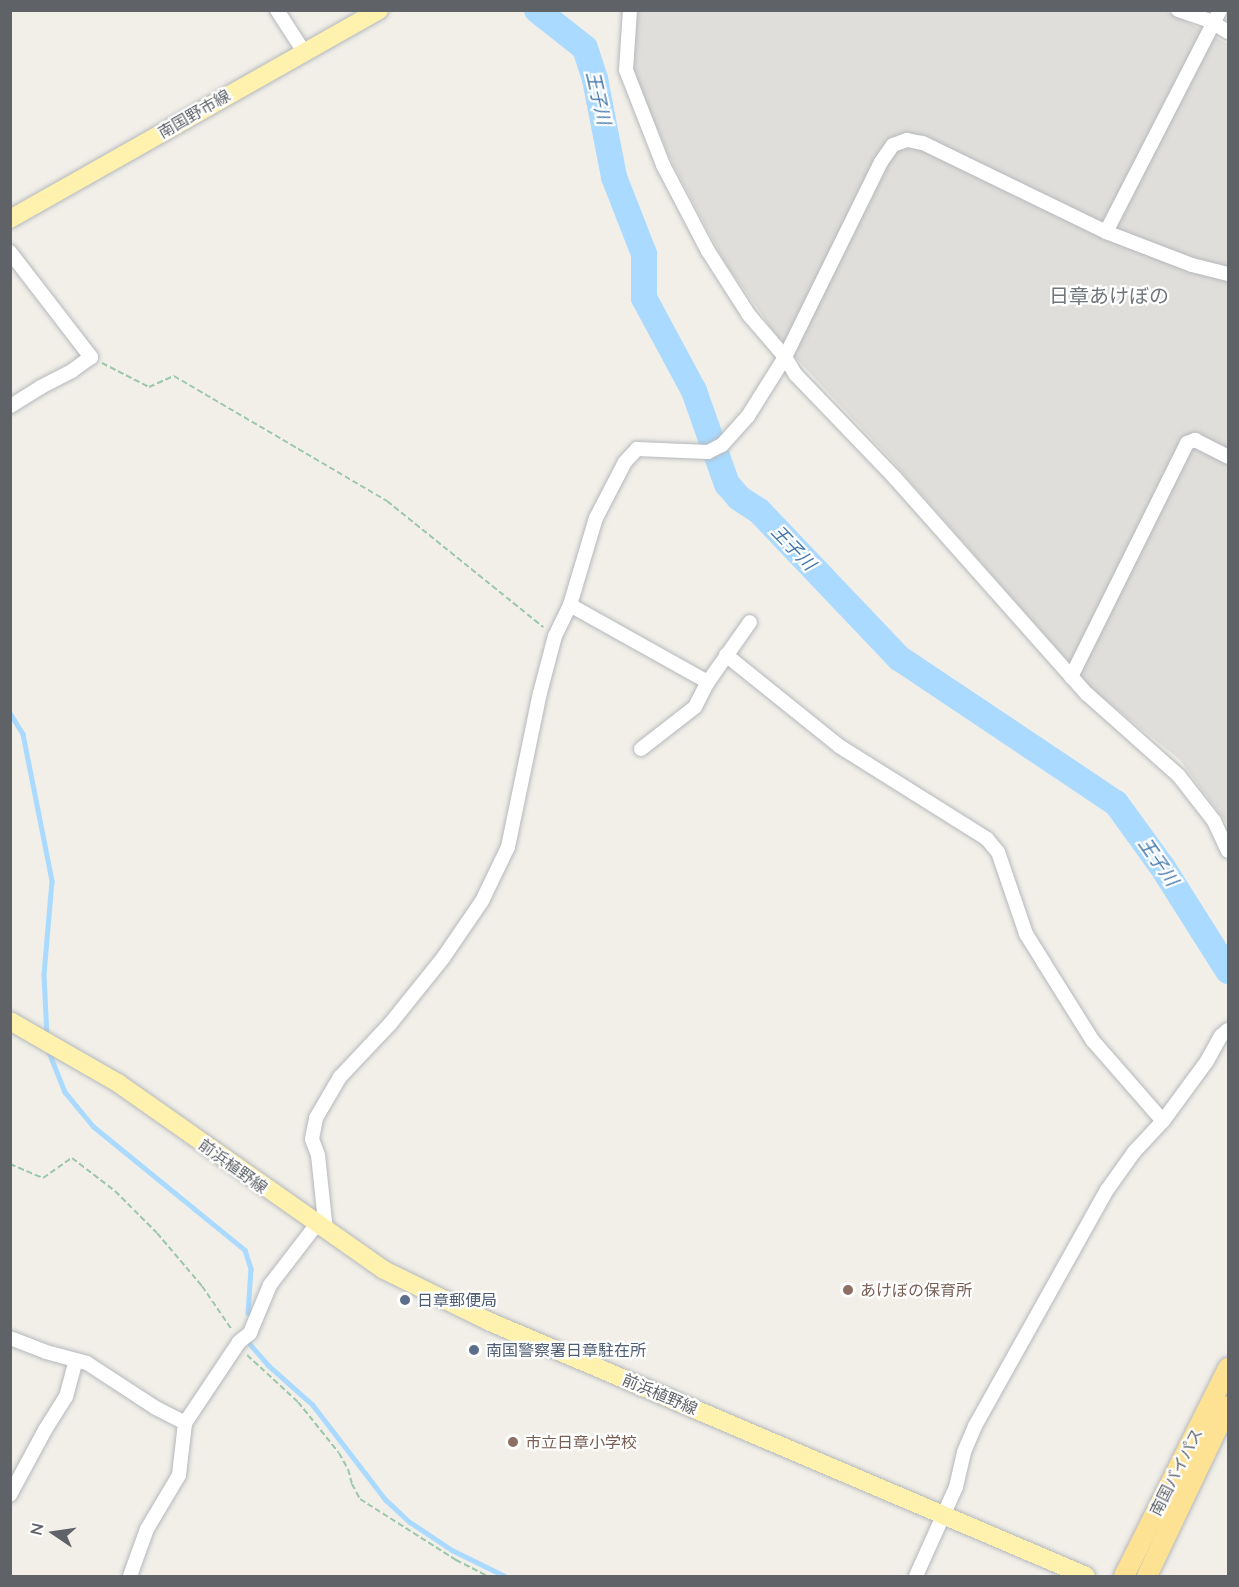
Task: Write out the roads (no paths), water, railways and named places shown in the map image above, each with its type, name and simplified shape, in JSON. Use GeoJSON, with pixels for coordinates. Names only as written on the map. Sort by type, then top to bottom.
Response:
{"type":"FeatureCollection","features":[{"type":"Feature","properties":{"kind":"highway","name":"南国バイパス"},"geometry":{"type":"LineString","coordinates":[[1124,1576],[1227,1371]]}},
{"type":"Feature","properties":{"kind":"highway","name":"南国バイパス"},"geometry":{"type":"LineString","coordinates":[[1147,1576],[1228,1406]]}},
{"type":"Feature","properties":{"kind":"main road","name":"南国野市線"},"geometry":{"type":"LineString","coordinates":[[10,219],[379,10]]}},
{"type":"Feature","properties":{"kind":"main road","name":"前浜植野線"},"geometry":{"type":"LineString","coordinates":[[10,1021],[118,1083],[321,1228],[384,1270],[488,1321],[1086,1576]]}},
{"type":"Feature","properties":{"kind":"street"},"geometry":{"type":"LineString","coordinates":[[277,10],[304,52]]}},
{"type":"Feature","properties":{"kind":"street"},"geometry":{"type":"LineString","coordinates":[[630,10],[626,70],[663,165],[708,251],[749,315],[785,357],[796,375],[895,478],[1071,677],[1179,776],[1214,821],[1228,851]]}},
{"type":"Feature","properties":{"kind":"street"},"geometry":{"type":"LineString","coordinates":[[1178,10],[1216,16],[1228,32]]}},
{"type":"Feature","properties":{"kind":"street"},"geometry":{"type":"LineString","coordinates":[[1106,232],[1216,16]]}},
{"type":"Feature","properties":{"kind":"street"},"geometry":{"type":"LineString","coordinates":[[130,1576],[147,1529],[178,1475],[185,1423],[239,1342],[250,1333],[270,1285],[321,1228],[318,1155],[312,1139],[316,1118],[340,1077],[390,1024],[443,958],[482,901],[508,847],[540,693],[555,636],[570,605],[596,518],[631,454],[637,449],[708,452],[722,445],[748,416],[785,357],[881,162],[893,145],[907,140],[923,143],[1106,232],[1192,265],[1228,274]]}},
{"type":"Feature","properties":{"kind":"street"},"geometry":{"type":"LineString","coordinates":[[10,252],[91,357],[10,406]]}},
{"type":"Feature","properties":{"kind":"street"},"geometry":{"type":"LineString","coordinates":[[1071,677],[1187,443],[1195,440],[1228,457]]}},
{"type":"Feature","properties":{"kind":"street"},"geometry":{"type":"LineString","coordinates":[[570,605],[708,681]]}},
{"type":"Feature","properties":{"kind":"street"},"geometry":{"type":"LineString","coordinates":[[641,749],[689,713],[708,681],[750,622]]}},
{"type":"Feature","properties":{"kind":"street"},"geometry":{"type":"LineString","coordinates":[[726,655],[839,746],[987,839],[998,852],[1026,934],[1093,1041],[1164,1121]]}},
{"type":"Feature","properties":{"kind":"street"},"geometry":{"type":"LineString","coordinates":[[916,1576],[956,1487],[964,1452],[975,1426],[1020,1342],[1120,1170],[1164,1121],[1207,1061],[1221,1035],[1228,1030]]}},
{"type":"Feature","properties":{"kind":"street"},"geometry":{"type":"LineString","coordinates":[[10,1338],[87,1363],[156,1408],[185,1423]]}},
{"type":"Feature","properties":{"kind":"street"},"geometry":{"type":"LineString","coordinates":[[10,1495],[45,1430],[66,1397],[76,1360]]}},
{"type":"Feature","properties":{"kind":"waterway","name":"王子川"},"geometry":{"type":"LineString","coordinates":[[537,10],[585,48],[595,79],[614,177],[644,254],[644,298],[694,391],[727,484],[739,498],[759,511],[899,658],[1116,803],[1163,868],[1228,971]]}},
{"type":"Feature","properties":{"kind":"waterway"},"geometry":{"type":"LineString","coordinates":[[10,713],[23,734],[52,881],[44,975],[47,1037]]}},
{"type":"Feature","properties":{"kind":"waterway"},"geometry":{"type":"LineString","coordinates":[[49,1052],[65,1092],[93,1126],[245,1250],[251,1269],[248,1313]]}},
{"type":"Feature","properties":{"kind":"waterway"},"geometry":{"type":"LineString","coordinates":[[250,1344],[268,1365],[313,1405],[386,1500],[410,1522],[452,1550],[505,1576]]}},
{"type":"Feature","properties":{"kind":"place","name":"あけぼの保育所"},"geometry":{"type":"Point","coordinates":[848,1290]}},
{"type":"Feature","properties":{"kind":"place","name":"日章郵便局"},"geometry":{"type":"Point","coordinates":[405,1300]}},
{"type":"Feature","properties":{"kind":"place","name":"南国警察署日章駐在所"},"geometry":{"type":"Point","coordinates":[474,1350]}},
{"type":"Feature","properties":{"kind":"place","name":"市立日章小学校"},"geometry":{"type":"Point","coordinates":[513,1442]}},
{"type":"Feature","properties":{"kind":"district","name":"日章あけぼの"},"geometry":{"type":"Point","coordinates":[1109,295]}}]}
